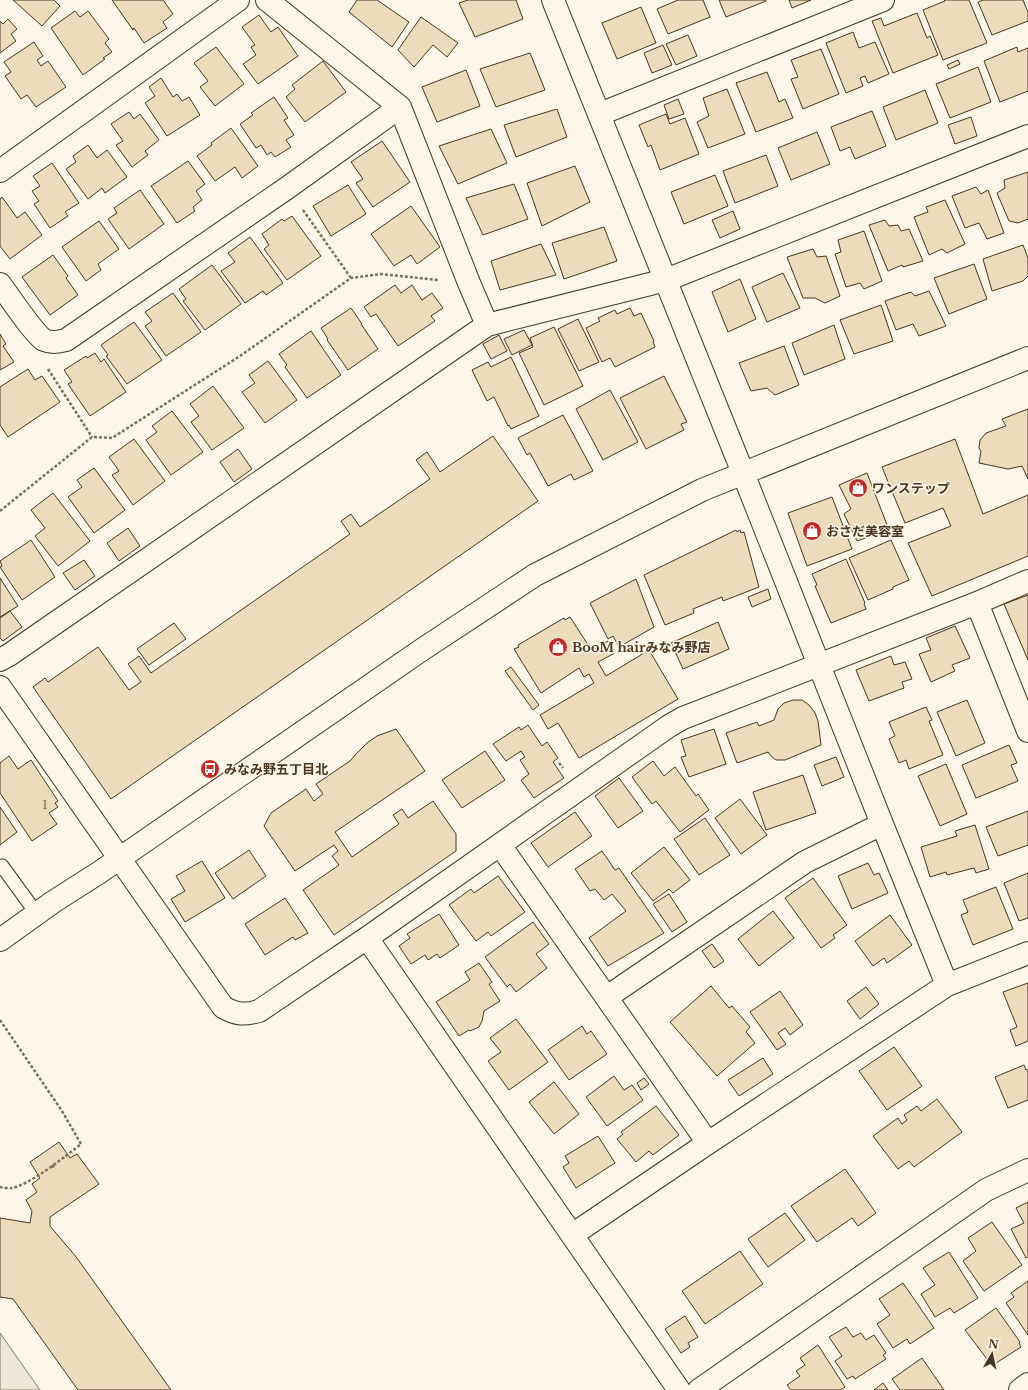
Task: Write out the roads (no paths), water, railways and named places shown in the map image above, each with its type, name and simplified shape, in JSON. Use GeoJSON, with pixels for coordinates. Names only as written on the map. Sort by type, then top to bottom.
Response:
{"type":"FeatureCollection","features":[{"type":"Feature","properties":{"kind":"street"},"geometry":{"type":"LineString","coordinates":[[0,172],[238,0]]}},
{"type":"Feature","properties":{"kind":"street"},"geometry":{"type":"LineString","coordinates":[[266,0],[400,107],[487,325]]}},
{"type":"Feature","properties":{"kind":"street"},"geometry":{"type":"LineString","coordinates":[[554,0],[818,665],[947,985]]}},
{"type":"Feature","properties":{"kind":"street"},"geometry":{"type":"LineString","coordinates":[[600,114],[883,0]]}},
{"type":"Feature","properties":{"kind":"street"},"geometry":{"type":"LineString","coordinates":[[0,284],[36,332],[44,340],[55,342],[66,340],[287,188],[400,107]]}},
{"type":"Feature","properties":{"kind":"street"},"geometry":{"type":"LineString","coordinates":[[0,660],[487,325],[666,280],[1028,136]]}},
{"type":"Feature","properties":{"kind":"street"},"geometry":{"type":"LineString","coordinates":[[0,940],[420,651],[535,575],[702,490],[1028,358]]}},
{"type":"Feature","properties":{"kind":"street"},"geometry":{"type":"LineString","coordinates":[[0,687],[223,1007],[234,1013],[247,1014],[259,1011],[367,938],[669,726],[683,718],[977,603],[1028,581]]}},
{"type":"Feature","properties":{"kind":"street"},"geometry":{"type":"LineString","coordinates":[[977,603],[1028,731]]}},
{"type":"Feature","properties":{"kind":"street"},"geometry":{"type":"LineString","coordinates":[[607,996],[805,862],[882,824]]}},
{"type":"Feature","properties":{"kind":"street"},"geometry":{"type":"LineString","coordinates":[[500,845],[607,996],[708,1143]]}},
{"type":"Feature","properties":{"kind":"street"},"geometry":{"type":"LineString","coordinates":[[367,938],[679,1390]]}},
{"type":"Feature","properties":{"kind":"street"},"geometry":{"type":"LineString","coordinates":[[572,1236],[708,1143],[947,985],[1028,953]]}},
{"type":"Feature","properties":{"kind":"street"},"geometry":{"type":"LineString","coordinates":[[699,1390],[986,1190],[1028,1170]]}},
{"type":"Feature","properties":{"kind":"street"},"geometry":{"type":"LineString","coordinates":[[1020,1390],[1028,1384]]}},
{"type":"Feature","properties":{"kind":"lane"},"geometry":{"type":"LineString","coordinates":[[2,866],[37,914]]}},
{"type":"Feature","properties":{"kind":"place","name":"ワンステップ"},"geometry":{"type":"Point","coordinates":[858,488]}},
{"type":"Feature","properties":{"kind":"place","name":"おさだ美容室"},"geometry":{"type":"Point","coordinates":[812,531]}},
{"type":"Feature","properties":{"kind":"place","name":"BooM hairみなみ野店"},"geometry":{"type":"Point","coordinates":[558,647]}},
{"type":"Feature","properties":{"kind":"place","name":"みなみ野五丁目北"},"geometry":{"type":"Point","coordinates":[210,769]}}]}
